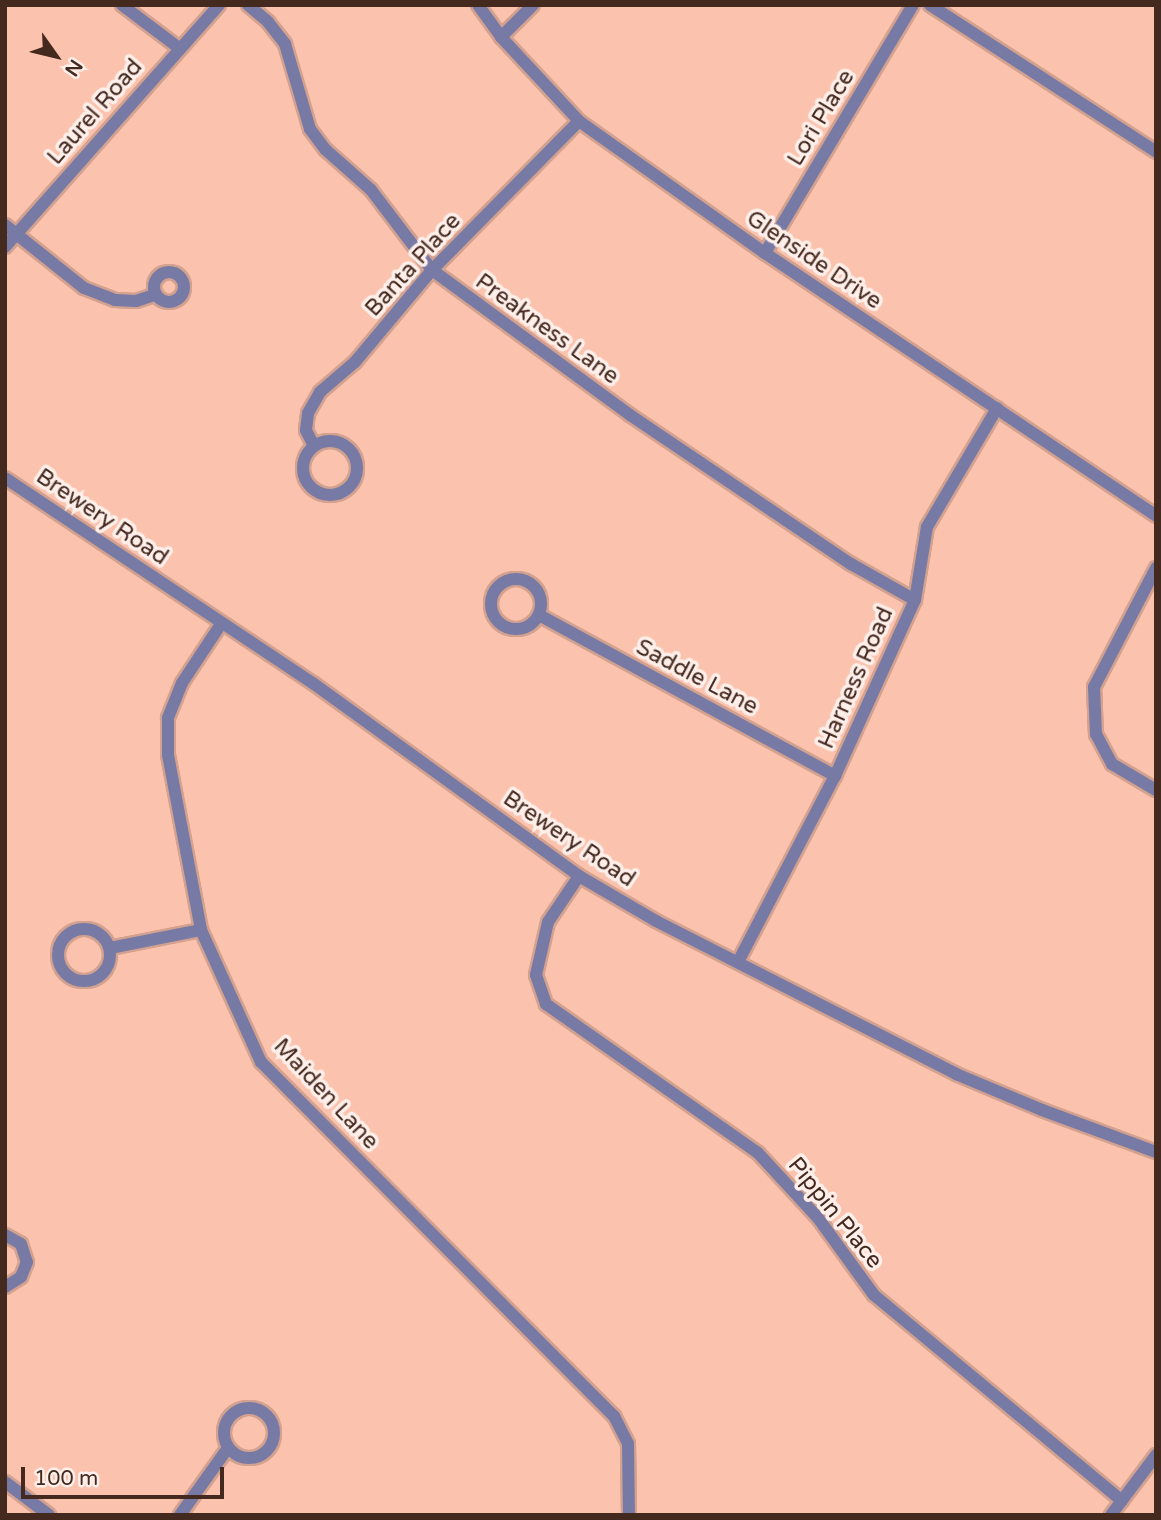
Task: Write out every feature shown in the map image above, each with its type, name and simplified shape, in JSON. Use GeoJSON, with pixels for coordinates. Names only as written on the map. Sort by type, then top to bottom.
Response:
{"type":"FeatureCollection","features":[{"type":"Feature","properties":{"kind":"street"},"geometry":{"type":"LineString","coordinates":[[122,5],[179,48]]}},
{"type":"Feature","properties":{"kind":"street","name":"Laurel Road"},"geometry":{"type":"LineString","coordinates":[[5,247],[219,5]]}},
{"type":"Feature","properties":{"kind":"street","name":"Preakness Lane"},"geometry":{"type":"LineString","coordinates":[[248,5],[268,22],[285,44],[310,129],[326,150],[371,190],[432,271],[630,415],[851,564],[915,600]]}},
{"type":"Feature","properties":{"kind":"street","name":"Glenside Drive"},"geometry":{"type":"LineString","coordinates":[[478,5],[501,37],[579,121],[765,253],[1156,516]]}},
{"type":"Feature","properties":{"kind":"street"},"geometry":{"type":"LineString","coordinates":[[501,37],[533,5]]}},
{"type":"Feature","properties":{"kind":"street","name":"Lori Place"},"geometry":{"type":"LineString","coordinates":[[765,253],[913,5]]}},
{"type":"Feature","properties":{"kind":"street"},"geometry":{"type":"LineString","coordinates":[[930,5],[1156,152]]}},
{"type":"Feature","properties":{"kind":"street","name":"Banta Place"},"geometry":{"type":"LineString","coordinates":[[314,446],[306,430],[308,413],[320,392],[355,362],[432,271],[579,121]]}},
{"type":"Feature","properties":{"kind":"street"},"geometry":{"type":"LineString","coordinates":[[5,225],[84,288],[115,300],[136,301],[155,295]]}},
{"type":"Feature","properties":{"kind":"street","name":"Harness Road"},"geometry":{"type":"LineString","coordinates":[[738,962],[835,776],[915,600],[927,527],[997,408]]}},
{"type":"Feature","properties":{"kind":"street"},"geometry":{"type":"LineString","coordinates":[[332,441],[352,452],[357,470],[353,483],[346,489],[324,494],[309,484],[303,467],[314,446],[332,441]]}},
{"type":"Feature","properties":{"kind":"street","name":"Brewery Road"},"geometry":{"type":"LineString","coordinates":[[5,478],[314,684],[579,876],[656,921],[956,1074],[1042,1110],[1156,1152]]}},
{"type":"Feature","properties":{"kind":"street"},"geometry":{"type":"LineString","coordinates":[[1156,568],[1094,687],[1096,734],[1112,764],[1156,790]]}},
{"type":"Feature","properties":{"kind":"street"},"geometry":{"type":"LineString","coordinates":[[508,579],[526,580],[537,589],[540,598],[538,615],[528,626],[519,629],[502,625],[491,611],[492,595],[497,587],[508,579]]}},
{"type":"Feature","properties":{"kind":"street","name":"Saddle Lane"},"geometry":{"type":"LineString","coordinates":[[538,615],[835,776]]}},
{"type":"Feature","properties":{"kind":"street","name":"Maiden Lane"},"geometry":{"type":"LineString","coordinates":[[221,624],[182,683],[168,718],[168,755],[201,930],[261,1062],[614,1416],[628,1444],[629,1515]]}},
{"type":"Feature","properties":{"kind":"street","name":"Pippin Place"},"geometry":{"type":"LineString","coordinates":[[579,876],[548,922],[536,975],[546,1003],[758,1153],[818,1218],[874,1295],[1122,1501]]}},
{"type":"Feature","properties":{"kind":"street"},"geometry":{"type":"LineString","coordinates":[[79,928],[100,933],[110,948],[108,967],[94,979],[79,981],[70,978],[59,965],[58,947],[63,938],[79,928]]}},
{"type":"Feature","properties":{"kind":"street"},"geometry":{"type":"LineString","coordinates":[[110,948],[201,930]]}},
{"type":"Feature","properties":{"kind":"street"},"geometry":{"type":"LineString","coordinates":[[5,1234],[21,1244],[27,1262],[21,1277],[5,1286]]}},
{"type":"Feature","properties":{"kind":"street"},"geometry":{"type":"LineString","coordinates":[[251,1408],[270,1419],[274,1435],[262,1454],[242,1457],[228,1448],[223,1432],[225,1423],[234,1412],[251,1408]]}},
{"type":"Feature","properties":{"kind":"street"},"geometry":{"type":"LineString","coordinates":[[180,1515],[228,1448]]}},
{"type":"Feature","properties":{"kind":"street"},"geometry":{"type":"LineString","coordinates":[[1111,1515],[1156,1455]]}},
{"type":"Feature","properties":{"kind":"street"},"geometry":{"type":"LineString","coordinates":[[5,1482],[49,1515]]}}]}
